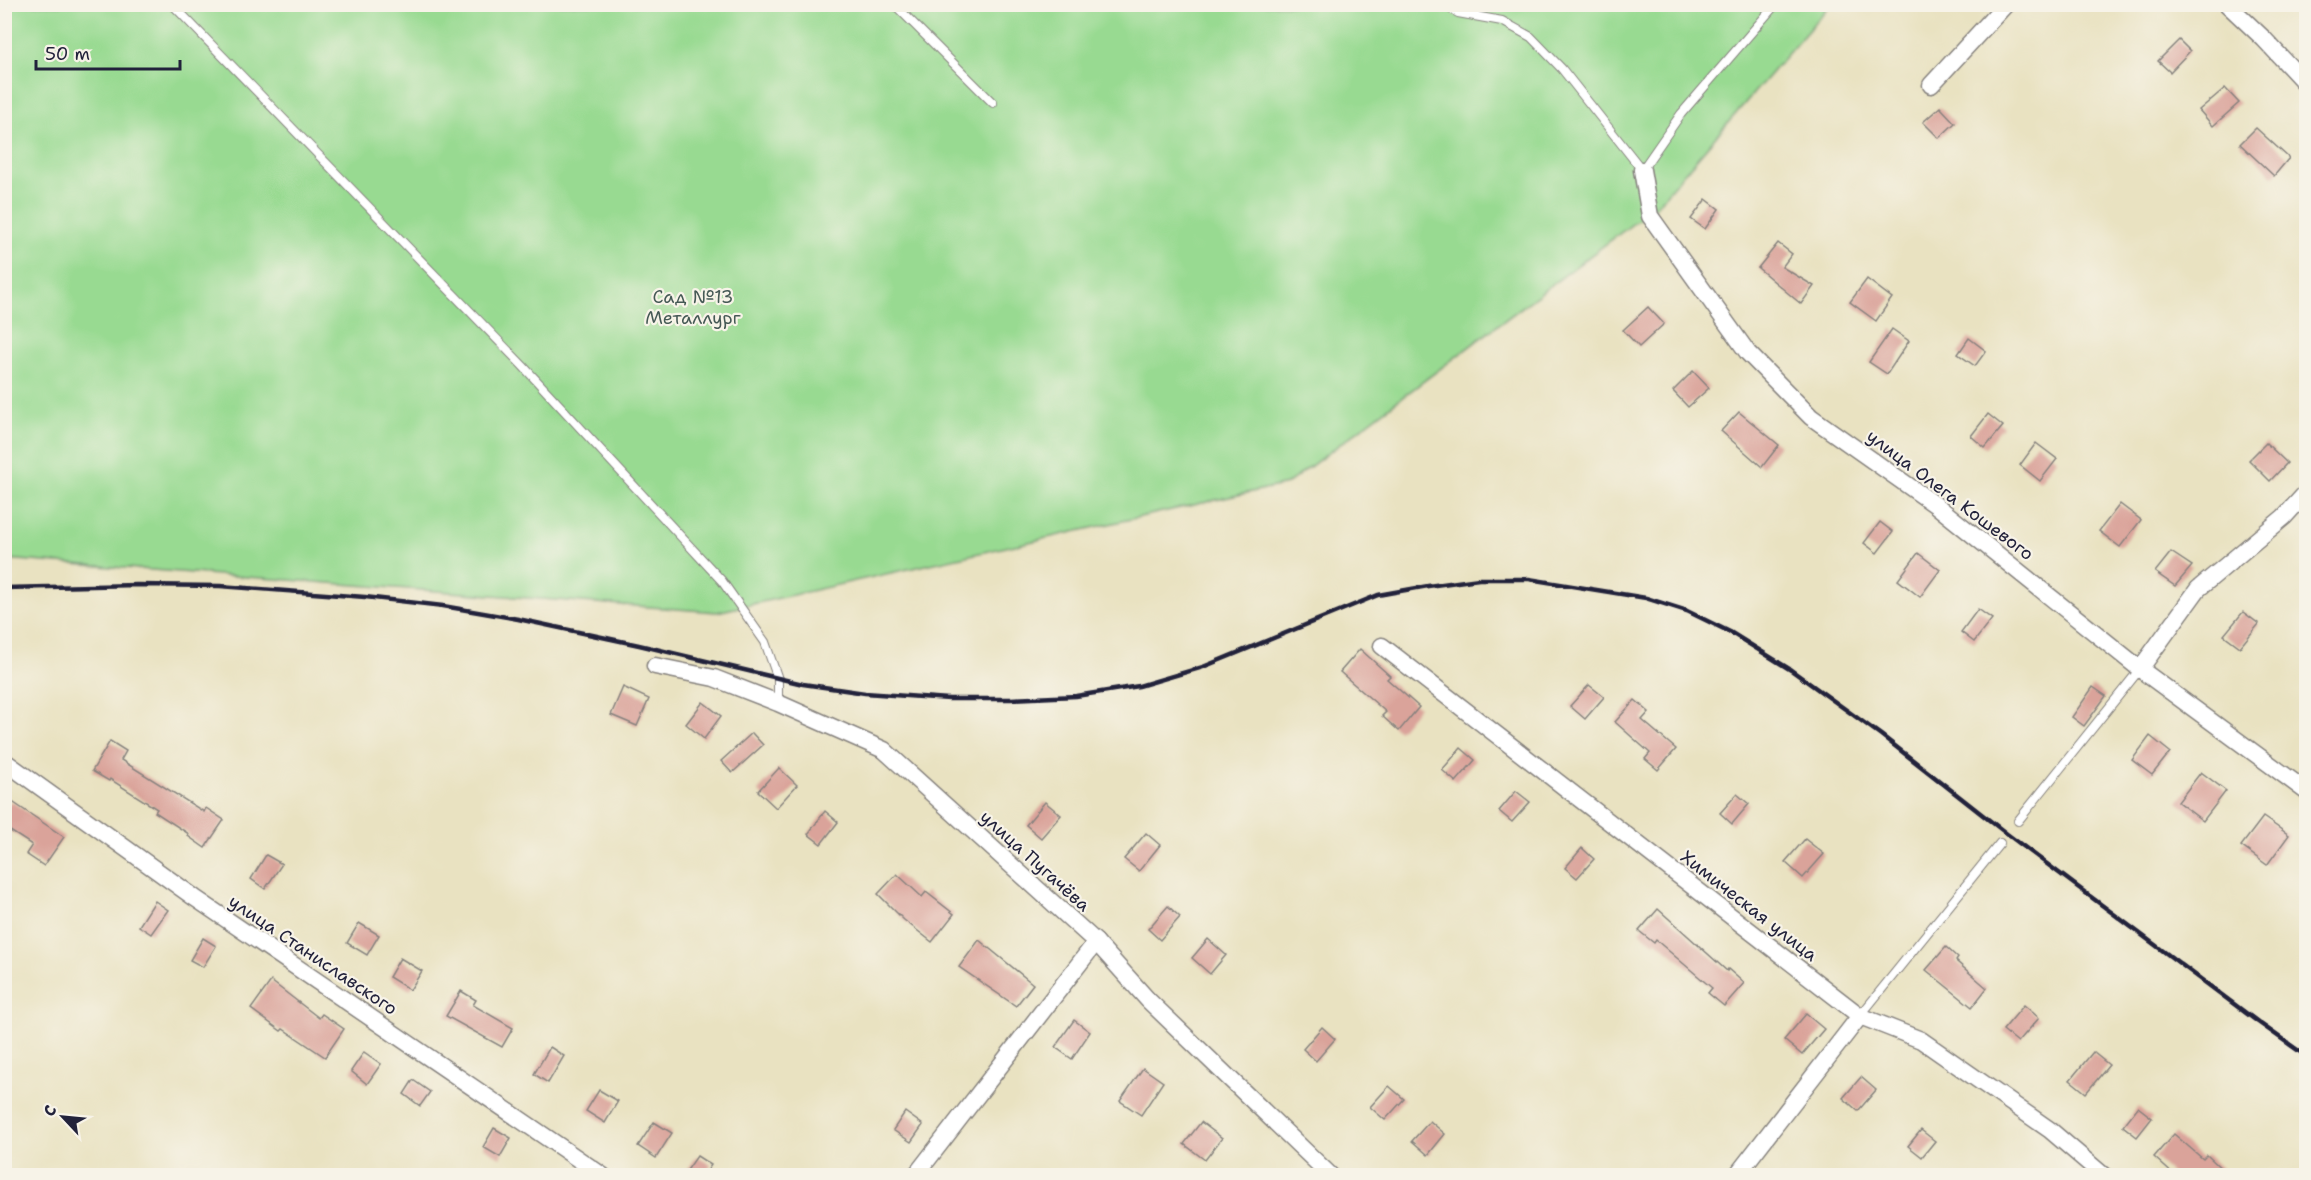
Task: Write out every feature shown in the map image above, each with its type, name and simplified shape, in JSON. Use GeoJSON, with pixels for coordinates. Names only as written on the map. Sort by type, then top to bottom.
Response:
{"type":"FeatureCollection","features":[{"type":"Feature","properties":{"kind":"street"},"geometry":{"type":"LineString","coordinates":[[1932,85],[2006,4]]}},
{"type":"Feature","properties":{"kind":"street"},"geometry":{"type":"LineString","coordinates":[[2227,4],[2307,84]]}},
{"type":"Feature","properties":{"kind":"street","name":"улица Олега Кошевого"},"geometry":{"type":"LineString","coordinates":[[1642,170],[1650,216],[1748,353],[1811,417],[1937,506],[2140,669],[2307,791]]}},
{"type":"Feature","properties":{"kind":"street"},"geometry":{"type":"LineString","coordinates":[[2140,669],[2198,589],[2284,517],[2307,493]]}},
{"type":"Feature","properties":{"kind":"street","name":"Химическая улица"},"geometry":{"type":"LineString","coordinates":[[1382,646],[1860,1016],[1921,1040],[2050,1130],[2104,1176]]}},
{"type":"Feature","properties":{"kind":"street","name":"улица Пугачёва"},"geometry":{"type":"LineString","coordinates":[[655,666],[714,678],[778,703],[884,750],[1096,942],[1148,1000],[1331,1176]]}},
{"type":"Feature","properties":{"kind":"street","name":"улица Станиславского"},"geometry":{"type":"LineString","coordinates":[[10,765],[195,898],[603,1176]]}},
{"type":"Feature","properties":{"kind":"street"},"geometry":{"type":"LineString","coordinates":[[915,1176],[1096,942]]}},
{"type":"Feature","properties":{"kind":"street"},"geometry":{"type":"LineString","coordinates":[[1736,1176],[1860,1016]]}},
{"type":"Feature","properties":{"kind":"lane"},"geometry":{"type":"LineString","coordinates":[[172,4],[515,357],[722,581],[765,642],[778,680],[778,703]]}},
{"type":"Feature","properties":{"kind":"lane"},"geometry":{"type":"LineString","coordinates":[[894,4],[993,103]]}},
{"type":"Feature","properties":{"kind":"lane"},"geometry":{"type":"LineString","coordinates":[[1442,4],[1458,13],[1502,21],[1531,37],[1562,69],[1642,170],[1681,114],[1776,4]]}},
{"type":"Feature","properties":{"kind":"lane"},"geometry":{"type":"LineString","coordinates":[[2018,821],[2140,669]]}},
{"type":"Feature","properties":{"kind":"lane"},"geometry":{"type":"LineString","coordinates":[[4,754],[10,765]]}},
{"type":"Feature","properties":{"kind":"lane"},"geometry":{"type":"LineString","coordinates":[[1860,1016],[2000,843]]}},
{"type":"Feature","properties":{"kind":"green space","name":"Сад №13 Металлург"},"geometry":{"type":"Polygon","coordinates":[[[4,5],[1830,5],[1655,207],[1287,484],[717,612],[5,559],[4,5]]]}},
{"type":"Feature","properties":{"kind":"building"},"geometry":{"type":"Polygon","coordinates":[[[2179,40],[2190,51],[2170,72],[2158,61],[2179,40]]]}},
{"type":"Feature","properties":{"kind":"building"},"geometry":{"type":"Polygon","coordinates":[[[2225,88],[2239,103],[2213,126],[2199,110],[2225,88]]]}},
{"type":"Feature","properties":{"kind":"building"},"geometry":{"type":"Polygon","coordinates":[[[1940,107],[1955,123],[1939,138],[1923,122],[1940,107]]]}},
{"type":"Feature","properties":{"kind":"building"},"geometry":{"type":"Polygon","coordinates":[[[2256,128],[2289,158],[2274,176],[2240,144],[2256,128]]]}},
{"type":"Feature","properties":{"kind":"building"},"geometry":{"type":"Polygon","coordinates":[[[1706,199],[1719,209],[1705,229],[1691,219],[1706,199]]]}},
{"type":"Feature","properties":{"kind":"building"},"geometry":{"type":"Polygon","coordinates":[[[1778,243],[1792,254],[1782,267],[1814,286],[1801,304],[1758,268],[1778,243]]]}},
{"type":"Feature","properties":{"kind":"building"},"geometry":{"type":"Polygon","coordinates":[[[1867,279],[1892,298],[1876,321],[1850,302],[1867,279]]]}},
{"type":"Feature","properties":{"kind":"building"},"geometry":{"type":"Polygon","coordinates":[[[1648,307],[1664,324],[1639,347],[1623,330],[1648,307]]]}},
{"type":"Feature","properties":{"kind":"building"},"geometry":{"type":"Polygon","coordinates":[[[1892,329],[1909,341],[1887,374],[1869,362],[1892,329]]]}},
{"type":"Feature","properties":{"kind":"building"},"geometry":{"type":"Polygon","coordinates":[[[1969,338],[1986,351],[1975,366],[1958,354],[1969,338]]]}},
{"type":"Feature","properties":{"kind":"building"},"geometry":{"type":"Polygon","coordinates":[[[1693,371],[1709,388],[1688,407],[1673,391],[1693,371]]]}},
{"type":"Feature","properties":{"kind":"building"},"geometry":{"type":"Polygon","coordinates":[[[1739,412],[1779,445],[1762,467],[1721,431],[1739,412]]]}},
{"type":"Feature","properties":{"kind":"building"},"geometry":{"type":"Polygon","coordinates":[[[1988,414],[2003,426],[1985,448],[1971,436],[1988,414]]]}},
{"type":"Feature","properties":{"kind":"building"},"geometry":{"type":"Polygon","coordinates":[[[2036,443],[2057,459],[2040,481],[2020,465],[2036,443]]]}},
{"type":"Feature","properties":{"kind":"building"},"geometry":{"type":"Polygon","coordinates":[[[2266,443],[2287,463],[2270,481],[2249,460],[2266,443]]]}},
{"type":"Feature","properties":{"kind":"building"},"geometry":{"type":"Polygon","coordinates":[[[2120,504],[2141,520],[2120,547],[2099,531],[2120,504]]]}},
{"type":"Feature","properties":{"kind":"building"},"geometry":{"type":"Polygon","coordinates":[[[1880,522],[1893,532],[1877,553],[1864,543],[1880,522]]]}},
{"type":"Feature","properties":{"kind":"building"},"geometry":{"type":"Polygon","coordinates":[[[2171,552],[2192,566],[2175,586],[2155,572],[2171,552]]]}},
{"type":"Feature","properties":{"kind":"building"},"geometry":{"type":"Polygon","coordinates":[[[1918,553],[1940,570],[1920,597],[1898,580],[1918,553]]]}},
{"type":"Feature","properties":{"kind":"building"},"geometry":{"type":"Polygon","coordinates":[[[1978,609],[1992,619],[1974,642],[1961,632],[1978,609]]]}},
{"type":"Feature","properties":{"kind":"building"},"geometry":{"type":"Polygon","coordinates":[[[2243,612],[2259,624],[2240,647],[2224,635],[2243,612]]]}},
{"type":"Feature","properties":{"kind":"building"},"geometry":{"type":"Polygon","coordinates":[[[1360,649],[1390,676],[1387,679],[1419,707],[1399,731],[1382,716],[1386,712],[1340,672],[1360,649]]]}},
{"type":"Feature","properties":{"kind":"building"},"geometry":{"type":"Polygon","coordinates":[[[1589,685],[1604,697],[1585,719],[1570,706],[1589,685]]]}},
{"type":"Feature","properties":{"kind":"building"},"geometry":{"type":"Polygon","coordinates":[[[623,687],[649,699],[637,726],[611,715],[623,687]]]}},
{"type":"Feature","properties":{"kind":"building"},"geometry":{"type":"Polygon","coordinates":[[[2093,687],[2106,696],[2084,726],[2072,717],[2093,687]]]}},
{"type":"Feature","properties":{"kind":"building"},"geometry":{"type":"Polygon","coordinates":[[[1635,700],[1649,712],[1642,720],[1676,749],[1658,770],[1645,759],[1650,753],[1615,722],[1635,700]]]}},
{"type":"Feature","properties":{"kind":"building"},"geometry":{"type":"Polygon","coordinates":[[[703,702],[721,716],[704,739],[686,724],[703,702]]]}},
{"type":"Feature","properties":{"kind":"building"},"geometry":{"type":"Polygon","coordinates":[[[752,733],[763,745],[732,773],[721,761],[752,733]]]}},
{"type":"Feature","properties":{"kind":"building"},"geometry":{"type":"Polygon","coordinates":[[[2150,736],[2170,752],[2152,775],[2132,760],[2150,736]]]}},
{"type":"Feature","properties":{"kind":"building"},"geometry":{"type":"Polygon","coordinates":[[[110,741],[126,751],[121,760],[204,812],[206,808],[224,820],[205,848],[188,836],[189,834],[155,812],[157,809],[110,779],[109,781],[92,771],[110,741]]]}},
{"type":"Feature","properties":{"kind":"building"},"geometry":{"type":"Polygon","coordinates":[[[1461,748],[1475,760],[1456,782],[1442,770],[1461,748]]]}},
{"type":"Feature","properties":{"kind":"building"},"geometry":{"type":"Polygon","coordinates":[[[779,768],[797,785],[776,808],[758,791],[779,768]]]}},
{"type":"Feature","properties":{"kind":"building"},"geometry":{"type":"Polygon","coordinates":[[[2201,772],[2226,791],[2203,821],[2178,802],[2201,772]]]}},
{"type":"Feature","properties":{"kind":"building"},"geometry":{"type":"Polygon","coordinates":[[[1516,791],[1530,802],[1512,822],[1499,811],[1516,791]]]}},
{"type":"Feature","properties":{"kind":"building"},"geometry":{"type":"Polygon","coordinates":[[[1737,794],[1749,804],[1732,824],[1720,813],[1737,794]]]}},
{"type":"Feature","properties":{"kind":"building"},"geometry":{"type":"Polygon","coordinates":[[[11,801],[64,837],[44,866],[26,854],[32,845],[4,827],[4,811],[11,801]]]}},
{"type":"Feature","properties":{"kind":"building"},"geometry":{"type":"Polygon","coordinates":[[[1045,802],[1061,815],[1041,838],[1026,825],[1045,802]]]}},
{"type":"Feature","properties":{"kind":"building"},"geometry":{"type":"Polygon","coordinates":[[[825,811],[838,822],[821,844],[808,834],[825,811]]]}},
{"type":"Feature","properties":{"kind":"building"},"geometry":{"type":"Polygon","coordinates":[[[2263,817],[2289,835],[2267,865],[2241,846],[2263,817]]]}},
{"type":"Feature","properties":{"kind":"building"},"geometry":{"type":"Polygon","coordinates":[[[1146,833],[1160,845],[1139,871],[1124,859],[1146,833]]]}},
{"type":"Feature","properties":{"kind":"building"},"geometry":{"type":"Polygon","coordinates":[[[1805,839],[1824,854],[1803,878],[1785,862],[1805,839]]]}},
{"type":"Feature","properties":{"kind":"building"},"geometry":{"type":"Polygon","coordinates":[[[1582,848],[1594,859],[1577,878],[1565,868],[1582,848]]]}},
{"type":"Feature","properties":{"kind":"building"},"geometry":{"type":"Polygon","coordinates":[[[266,855],[282,864],[265,889],[251,879],[266,855]]]}},
{"type":"Feature","properties":{"kind":"building"},"geometry":{"type":"Polygon","coordinates":[[[897,874],[922,897],[926,892],[954,914],[932,942],[904,920],[878,894],[897,874]]]}},
{"type":"Feature","properties":{"kind":"building"},"geometry":{"type":"Polygon","coordinates":[[[155,901],[168,910],[151,934],[139,926],[155,901]]]}},
{"type":"Feature","properties":{"kind":"building"},"geometry":{"type":"Polygon","coordinates":[[[1168,906],[1180,917],[1160,940],[1148,929],[1168,906]]]}},
{"type":"Feature","properties":{"kind":"building"},"geometry":{"type":"Polygon","coordinates":[[[1658,909],[1727,971],[1728,969],[1744,983],[1724,1006],[1708,993],[1712,988],[1656,940],[1654,943],[1639,931],[1658,909]]]}},
{"type":"Feature","properties":{"kind":"building"},"geometry":{"type":"Polygon","coordinates":[[[359,923],[379,935],[367,955],[347,943],[359,923]]]}},
{"type":"Feature","properties":{"kind":"building"},"geometry":{"type":"Polygon","coordinates":[[[203,938],[216,946],[203,967],[190,960],[203,938]]]}},
{"type":"Feature","properties":{"kind":"building"},"geometry":{"type":"Polygon","coordinates":[[[1208,939],[1226,955],[1210,974],[1192,958],[1208,939]]]}},
{"type":"Feature","properties":{"kind":"building"},"geometry":{"type":"Polygon","coordinates":[[[979,940],[1033,984],[1016,1006],[959,967],[979,940]]]}},
{"type":"Feature","properties":{"kind":"building"},"geometry":{"type":"Polygon","coordinates":[[[1946,947],[1958,958],[1956,961],[1987,988],[1972,1007],[1926,970],[1946,947]]]}},
{"type":"Feature","properties":{"kind":"building"},"geometry":{"type":"Polygon","coordinates":[[[400,958],[422,971],[410,990],[389,977],[400,958]]]}},
{"type":"Feature","properties":{"kind":"building"},"geometry":{"type":"Polygon","coordinates":[[[271,981],[319,1018],[322,1014],[344,1029],[325,1057],[283,1029],[281,1031],[251,1009],[271,981]]]}},
{"type":"Feature","properties":{"kind":"building"},"geometry":{"type":"Polygon","coordinates":[[[461,991],[476,1000],[473,1005],[513,1028],[502,1047],[446,1016],[461,991]]]}},
{"type":"Feature","properties":{"kind":"building"},"geometry":{"type":"Polygon","coordinates":[[[2024,1005],[2039,1018],[2018,1042],[2003,1030],[2024,1005]]]}},
{"type":"Feature","properties":{"kind":"building"},"geometry":{"type":"Polygon","coordinates":[[[1806,1014],[1824,1029],[1802,1055],[1784,1040],[1806,1014]]]}},
{"type":"Feature","properties":{"kind":"building"},"geometry":{"type":"Polygon","coordinates":[[[1074,1020],[1090,1032],[1072,1059],[1055,1047],[1074,1020]]]}},
{"type":"Feature","properties":{"kind":"building"},"geometry":{"type":"Polygon","coordinates":[[[1322,1027],[1335,1039],[1316,1061],[1303,1049],[1322,1027]]]}},
{"type":"Feature","properties":{"kind":"building"},"geometry":{"type":"Polygon","coordinates":[[[550,1047],[564,1056],[548,1083],[534,1074],[550,1047]]]}},
{"type":"Feature","properties":{"kind":"building"},"geometry":{"type":"Polygon","coordinates":[[[364,1052],[381,1064],[367,1084],[351,1071],[364,1052]]]}},
{"type":"Feature","properties":{"kind":"building"},"geometry":{"type":"Polygon","coordinates":[[[2093,1052],[2109,1065],[2086,1093],[2070,1080],[2093,1052]]]}},
{"type":"Feature","properties":{"kind":"building"},"geometry":{"type":"Polygon","coordinates":[[[1143,1068],[1163,1082],[1141,1115],[1120,1101],[1143,1068]]]}},
{"type":"Feature","properties":{"kind":"building"},"geometry":{"type":"Polygon","coordinates":[[[1861,1077],[1876,1090],[1858,1111],[1843,1098],[1861,1077]]]}},
{"type":"Feature","properties":{"kind":"building"},"geometry":{"type":"Polygon","coordinates":[[[413,1080],[430,1092],[420,1106],[404,1094],[413,1080]]]}},
{"type":"Feature","properties":{"kind":"building"},"geometry":{"type":"Polygon","coordinates":[[[1389,1086],[1404,1099],[1385,1120],[1370,1107],[1389,1086]]]}},
{"type":"Feature","properties":{"kind":"building"},"geometry":{"type":"Polygon","coordinates":[[[599,1090],[618,1101],[605,1123],[586,1111],[599,1090]]]}},
{"type":"Feature","properties":{"kind":"building"},"geometry":{"type":"Polygon","coordinates":[[[2138,1107],[2152,1118],[2137,1137],[2123,1126],[2138,1107]]]}},
{"type":"Feature","properties":{"kind":"building"},"geometry":{"type":"Polygon","coordinates":[[[905,1112],[923,1125],[911,1142],[893,1130],[905,1112]]]}},
{"type":"Feature","properties":{"kind":"building"},"geometry":{"type":"Polygon","coordinates":[[[1430,1121],[1445,1134],[1428,1155],[1412,1141],[1430,1121]]]}},
{"type":"Feature","properties":{"kind":"building"},"geometry":{"type":"Polygon","coordinates":[[[654,1122],[672,1133],[656,1158],[638,1146],[654,1122]]]}},
{"type":"Feature","properties":{"kind":"building"},"geometry":{"type":"Polygon","coordinates":[[[1201,1122],[1222,1138],[1205,1160],[1184,1144],[1201,1122]]]}},
{"type":"Feature","properties":{"kind":"building"},"geometry":{"type":"Polygon","coordinates":[[[494,1128],[511,1138],[500,1157],[483,1147],[494,1128]]]}},
{"type":"Feature","properties":{"kind":"building"},"geometry":{"type":"Polygon","coordinates":[[[1921,1130],[1935,1141],[1922,1157],[1908,1146],[1921,1130]]]}},
{"type":"Feature","properties":{"kind":"building"},"geometry":{"type":"Polygon","coordinates":[[[2174,1134],[2203,1159],[2207,1155],[2229,1176],[2175,1176],[2154,1157],[2174,1134]]]}},
{"type":"Feature","properties":{"kind":"building"},"geometry":{"type":"Polygon","coordinates":[[[697,1156],[711,1165],[704,1176],[683,1176],[697,1156]]]}},
{"type":"Feature","properties":{"kind":"railway"},"geometry":{"type":"LineString","coordinates":[[4,588],[220,586],[365,597],[443,606],[518,619],[639,645],[803,684],[865,693],[949,699],[1076,696],[1139,686],[1203,667],[1378,595],[1428,586],[1479,579],[1529,579],[1646,598],[1687,611],[1730,632],[1791,670],[1881,735],[2007,834],[2306,1056]]}}]}
